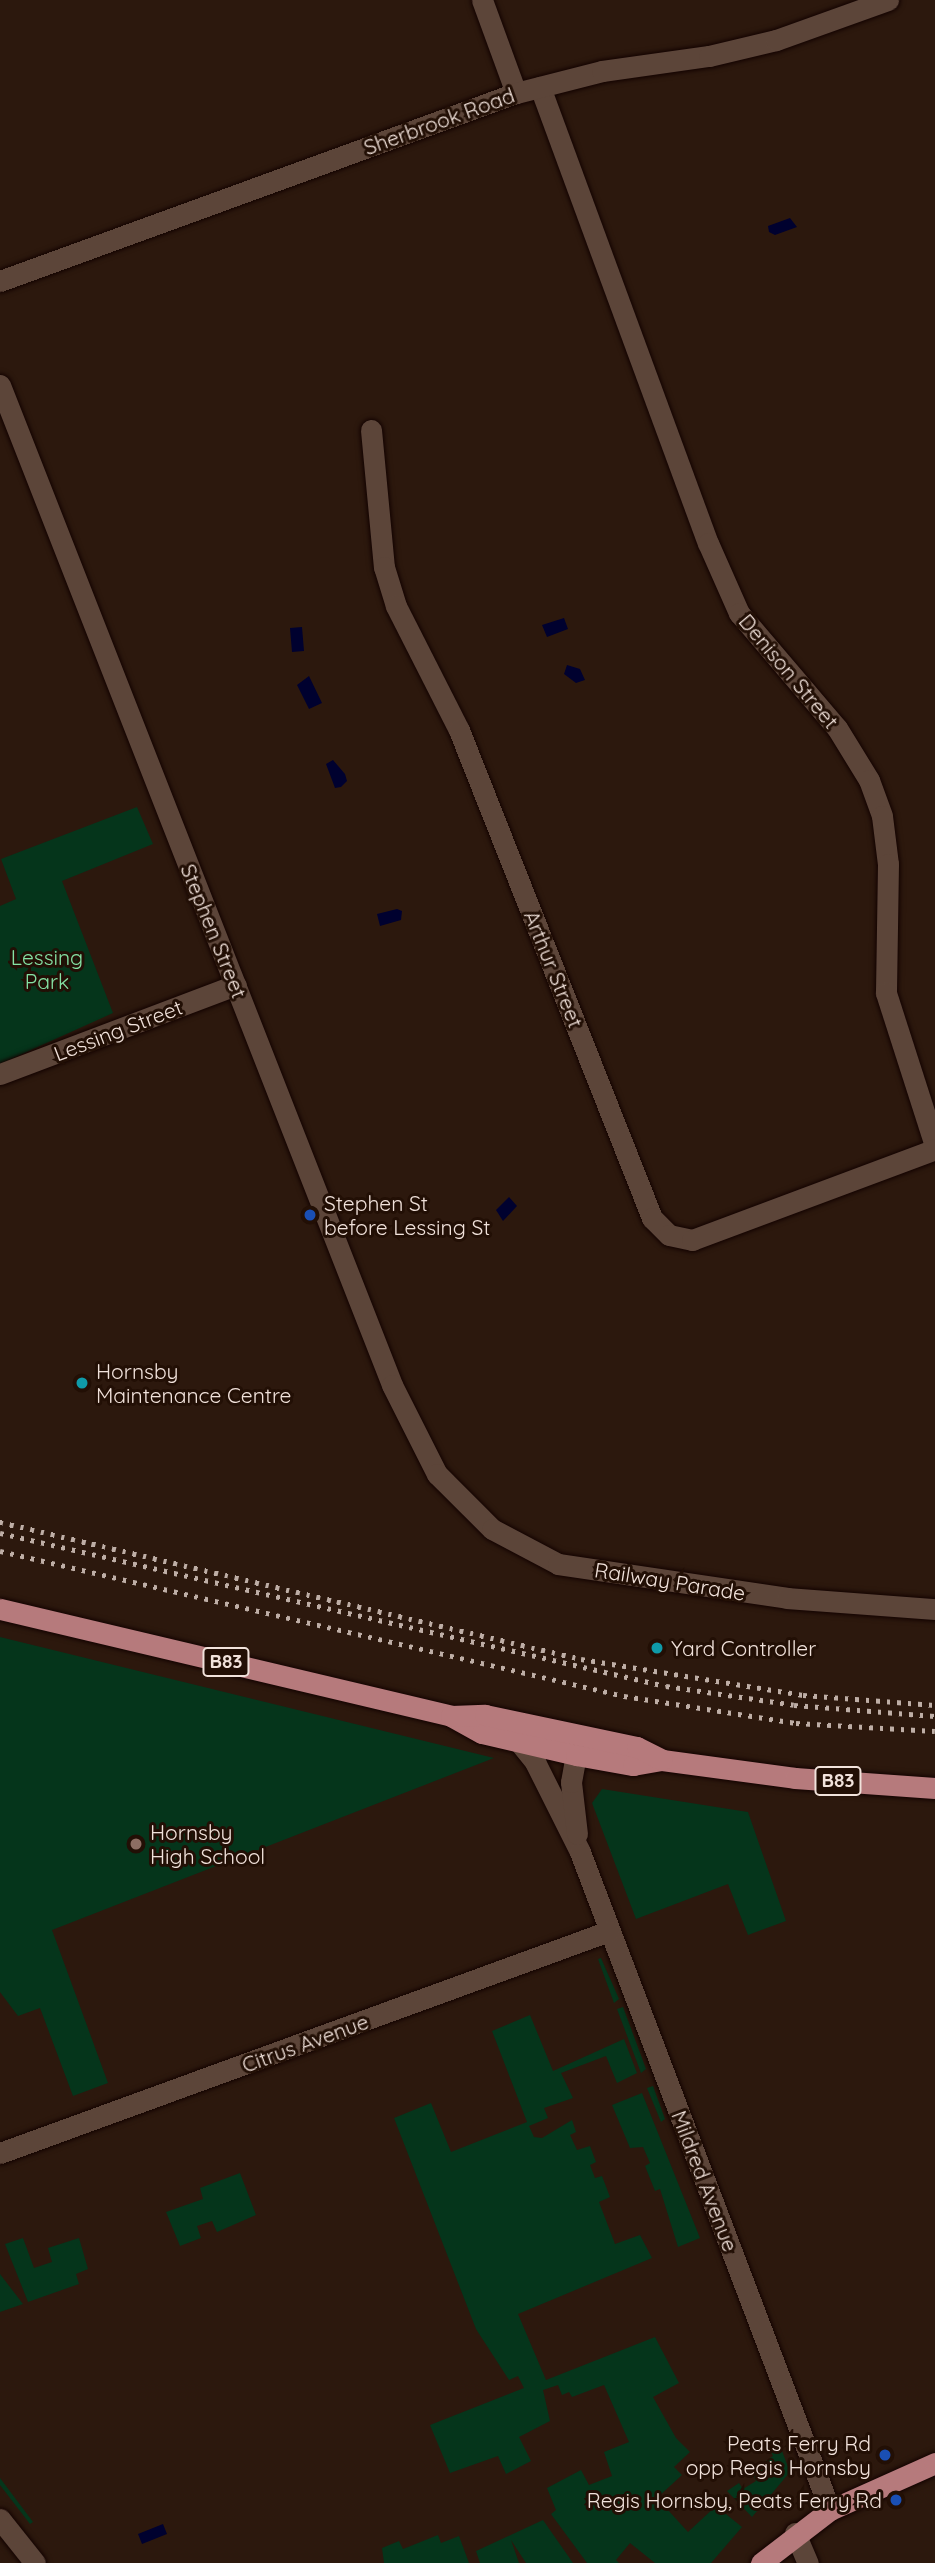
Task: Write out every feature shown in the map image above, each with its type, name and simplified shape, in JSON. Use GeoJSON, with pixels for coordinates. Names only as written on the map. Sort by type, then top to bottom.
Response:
{"type":"FeatureCollection","features":[{"type":"Feature","properties":{"kind":"main road","name":"B83"},"geometry":{"type":"LineString","coordinates":[[0,1609],[451,1716],[485,1715],[577,1745]]}},
{"type":"Feature","properties":{"kind":"main road","name":"B83"},"geometry":{"type":"LineString","coordinates":[[451,1716],[482,1733],[519,1742],[637,1747],[662,1760],[795,1778],[935,1788]]}},
{"type":"Feature","properties":{"kind":"main road"},"geometry":{"type":"LineString","coordinates":[[761,2563],[795,2533],[830,2510],[935,2463]]}},
{"type":"Feature","properties":{"kind":"street"},"geometry":{"type":"LineString","coordinates":[[482,0],[516,93]]}},
{"type":"Feature","properties":{"kind":"street","name":"Sherbrook Road"},"geometry":{"type":"LineString","coordinates":[[0,281],[516,93],[776,40],[888,0]]}},
{"type":"Feature","properties":{"kind":"street","name":"Denison Street"},"geometry":{"type":"LineString","coordinates":[[540,87],[730,594],[752,632],[846,740],[869,780],[882,816],[888,864],[886,993],[935,1148]]}},
{"type":"Feature","properties":{"kind":"street","name":"Stephen Street"},"geometry":{"type":"LineString","coordinates":[[0,385],[392,1385],[437,1474]]}},
{"type":"Feature","properties":{"kind":"street","name":"Arthur Street"},"geometry":{"type":"LineString","coordinates":[[371,430],[384,567],[396,606],[459,730],[652,1218],[669,1235],[692,1240],[935,1148]]}},
{"type":"Feature","properties":{"kind":"street","name":"Lessing Street"},"geometry":{"type":"LineString","coordinates":[[0,1074],[236,985]]}},
{"type":"Feature","properties":{"kind":"street","name":"Railway Parade"},"geometry":{"type":"LineString","coordinates":[[437,1474],[492,1530],[558,1564],[787,1598],[935,1609]]}},
{"type":"Feature","properties":{"kind":"street","name":"Mildred Avenue"},"geometry":{"type":"LineString","coordinates":[[519,1742],[535,1762],[580,1852],[830,2510]]}},
{"type":"Feature","properties":{"kind":"street","name":"Mildred Avenue"},"geometry":{"type":"LineString","coordinates":[[577,1745],[571,1801],[580,1852]]}},
{"type":"Feature","properties":{"kind":"street","name":"Citrus Avenue"},"geometry":{"type":"LineString","coordinates":[[0,2153],[609,1931]]}},
{"type":"Feature","properties":{"kind":"street"},"geometry":{"type":"LineString","coordinates":[[0,2519],[35,2563]]}},
{"type":"Feature","properties":{"kind":"street"},"geometry":{"type":"LineString","coordinates":[[795,2533],[808,2563]]}},
{"type":"Feature","properties":{"kind":"green space","name":"Lessing Park"},"geometry":{"type":"Polygon","coordinates":[[[137,807],[153,844],[62,881],[113,1013],[0,1064],[0,906],[16,899],[1,859],[137,807]]]}},
{"type":"Feature","properties":{"kind":"green space","name":"Hornsby High School"},"geometry":{"type":"Polygon","coordinates":[[[0,1637],[494,1758],[52,1930],[108,2083],[73,2096],[40,2008],[18,2016],[0,1992],[0,1637]]]}},
{"type":"Feature","properties":{"kind":"green space"},"geometry":{"type":"Polygon","coordinates":[[[602,1789],[748,1812],[786,1921],[748,1935],[728,1884],[636,1919],[592,1803],[602,1789]]]}},
{"type":"Feature","properties":{"kind":"green space"},"geometry":{"type":"Polygon","coordinates":[[[601,1958],[619,1999],[614,2003],[598,1959],[601,1958]]]}},
{"type":"Feature","properties":{"kind":"green space"},"geometry":{"type":"Polygon","coordinates":[[[623,2007],[646,2069],[641,2073],[617,2009],[623,2007]]]}},
{"type":"Feature","properties":{"kind":"green space"},"geometry":{"type":"Polygon","coordinates":[[[530,2015],[553,2071],[624,2039],[637,2073],[617,2083],[606,2056],[561,2073],[573,2098],[544,2108],[548,2118],[529,2126],[534,2137],[542,2138],[572,2120],[576,2132],[570,2135],[577,2150],[590,2146],[596,2162],[590,2165],[595,2178],[602,2176],[610,2197],[599,2202],[615,2244],[640,2235],[652,2258],[518,2314],[546,2380],[655,2337],[679,2383],[653,2397],[676,2438],[690,2452],[674,2467],[682,2475],[657,2498],[688,2532],[716,2506],[742,2527],[711,2563],[655,2563],[630,2543],[616,2560],[619,2563],[587,2563],[551,2514],[556,2510],[547,2488],[581,2470],[589,2485],[612,2476],[604,2452],[629,2442],[604,2385],[572,2397],[569,2392],[562,2395],[558,2385],[543,2390],[550,2421],[519,2437],[531,2461],[506,2474],[498,2456],[450,2473],[430,2425],[524,2388],[518,2376],[509,2380],[476,2329],[394,2118],[431,2103],[451,2152],[527,2122],[492,2031],[530,2015]]]}},
{"type":"Feature","properties":{"kind":"green space"},"geometry":{"type":"Polygon","coordinates":[[[653,2086],[665,2119],[661,2122],[647,2088],[653,2086]]]}},
{"type":"Feature","properties":{"kind":"green space"},"geometry":{"type":"Polygon","coordinates":[[[642,2093],[700,2238],[678,2247],[660,2189],[655,2191],[645,2166],[650,2163],[643,2147],[630,2148],[612,2105],[642,2093]]]}},
{"type":"Feature","properties":{"kind":"green space"},"geometry":{"type":"Polygon","coordinates":[[[240,2173],[256,2215],[217,2232],[212,2221],[197,2226],[201,2238],[180,2246],[166,2212],[203,2199],[200,2188],[240,2173]]]}},
{"type":"Feature","properties":{"kind":"green space"},"geometry":{"type":"Polygon","coordinates":[[[23,2238],[34,2268],[52,2262],[48,2248],[79,2238],[88,2269],[76,2274],[79,2284],[28,2302],[5,2244],[23,2238]]]}},
{"type":"Feature","properties":{"kind":"green space"},"geometry":{"type":"Polygon","coordinates":[[[0,2274],[23,2304],[0,2312],[0,2274]]]}},
{"type":"Feature","properties":{"kind":"green space"},"geometry":{"type":"Polygon","coordinates":[[[779,2443],[790,2472],[752,2517],[727,2491],[739,2483],[743,2489],[756,2481],[753,2475],[768,2466],[766,2461],[773,2456],[769,2448],[779,2443]]]}},
{"type":"Feature","properties":{"kind":"green space"},"geometry":{"type":"Polygon","coordinates":[[[0,2478],[33,2522],[30,2524],[0,2485],[0,2478]]]}},
{"type":"Feature","properties":{"kind":"green space"},"geometry":{"type":"Polygon","coordinates":[[[543,2520],[573,2563],[526,2563],[511,2540],[519,2563],[480,2563],[476,2551],[543,2520]]]}},
{"type":"Feature","properties":{"kind":"green space"},"geometry":{"type":"Polygon","coordinates":[[[438,2535],[441,2543],[459,2536],[469,2563],[384,2563],[382,2548],[399,2541],[403,2549],[438,2535]]]}},
{"type":"Feature","properties":{"kind":"water"},"geometry":{"type":"Polygon","coordinates":[[[790,218],[797,227],[775,235],[769,232],[768,226],[790,218]]]}},
{"type":"Feature","properties":{"kind":"water"},"geometry":{"type":"Polygon","coordinates":[[[564,618],[568,629],[547,637],[542,625],[564,618]]]}},
{"type":"Feature","properties":{"kind":"water"},"geometry":{"type":"Polygon","coordinates":[[[302,627],[304,651],[292,652],[290,628],[302,627]]]}},
{"type":"Feature","properties":{"kind":"water"},"geometry":{"type":"Polygon","coordinates":[[[567,665],[580,669],[585,680],[576,683],[564,674],[567,665]]]}},
{"type":"Feature","properties":{"kind":"water"},"geometry":{"type":"Polygon","coordinates":[[[309,676],[322,703],[309,709],[297,685],[309,676]]]}},
{"type":"Feature","properties":{"kind":"water"},"geometry":{"type":"Polygon","coordinates":[[[333,760],[345,774],[347,781],[341,787],[335,788],[326,764],[333,760]]]}},
{"type":"Feature","properties":{"kind":"water"},"geometry":{"type":"Polygon","coordinates":[[[397,909],[402,911],[401,920],[380,926],[377,914],[397,909]]]}},
{"type":"Feature","properties":{"kind":"water"},"geometry":{"type":"Polygon","coordinates":[[[509,1197],[517,1206],[503,1221],[496,1210],[509,1197]]]}},
{"type":"Feature","properties":{"kind":"water"},"geometry":{"type":"Polygon","coordinates":[[[163,2524],[167,2534],[142,2544],[138,2534],[163,2524]]]}},
{"type":"Feature","properties":{"kind":"railway"},"geometry":{"type":"LineString","coordinates":[[0,1522],[581,1659],[803,1695],[935,1705]]}},
{"type":"Feature","properties":{"kind":"railway"},"geometry":{"type":"LineString","coordinates":[[0,1533],[666,1686],[794,1705],[935,1716]]}},
{"type":"Feature","properties":{"kind":"railway"},"geometry":{"type":"LineString","coordinates":[[0,1551],[624,1696],[796,1723],[935,1731]]}},
{"type":"Feature","properties":{"kind":"place","name":"Stephen St before Lessing St"},"geometry":{"type":"Point","coordinates":[310,1215]}},
{"type":"Feature","properties":{"kind":"place","name":"Hornsby Maintenance Centre"},"geometry":{"type":"Point","coordinates":[82,1383]}},
{"type":"Feature","properties":{"kind":"place","name":"Yard Controller"},"geometry":{"type":"Point","coordinates":[657,1648]}},
{"type":"Feature","properties":{"kind":"place","name":"Hornsby High School"},"geometry":{"type":"Point","coordinates":[136,1844]}},
{"type":"Feature","properties":{"kind":"place","name":"Peats Ferry Rd opp Regis Hornsby"},"geometry":{"type":"Point","coordinates":[885,2455]}},
{"type":"Feature","properties":{"kind":"place","name":"Regis Hornsby, Peats Ferry Rd"},"geometry":{"type":"Point","coordinates":[896,2500]}}]}
